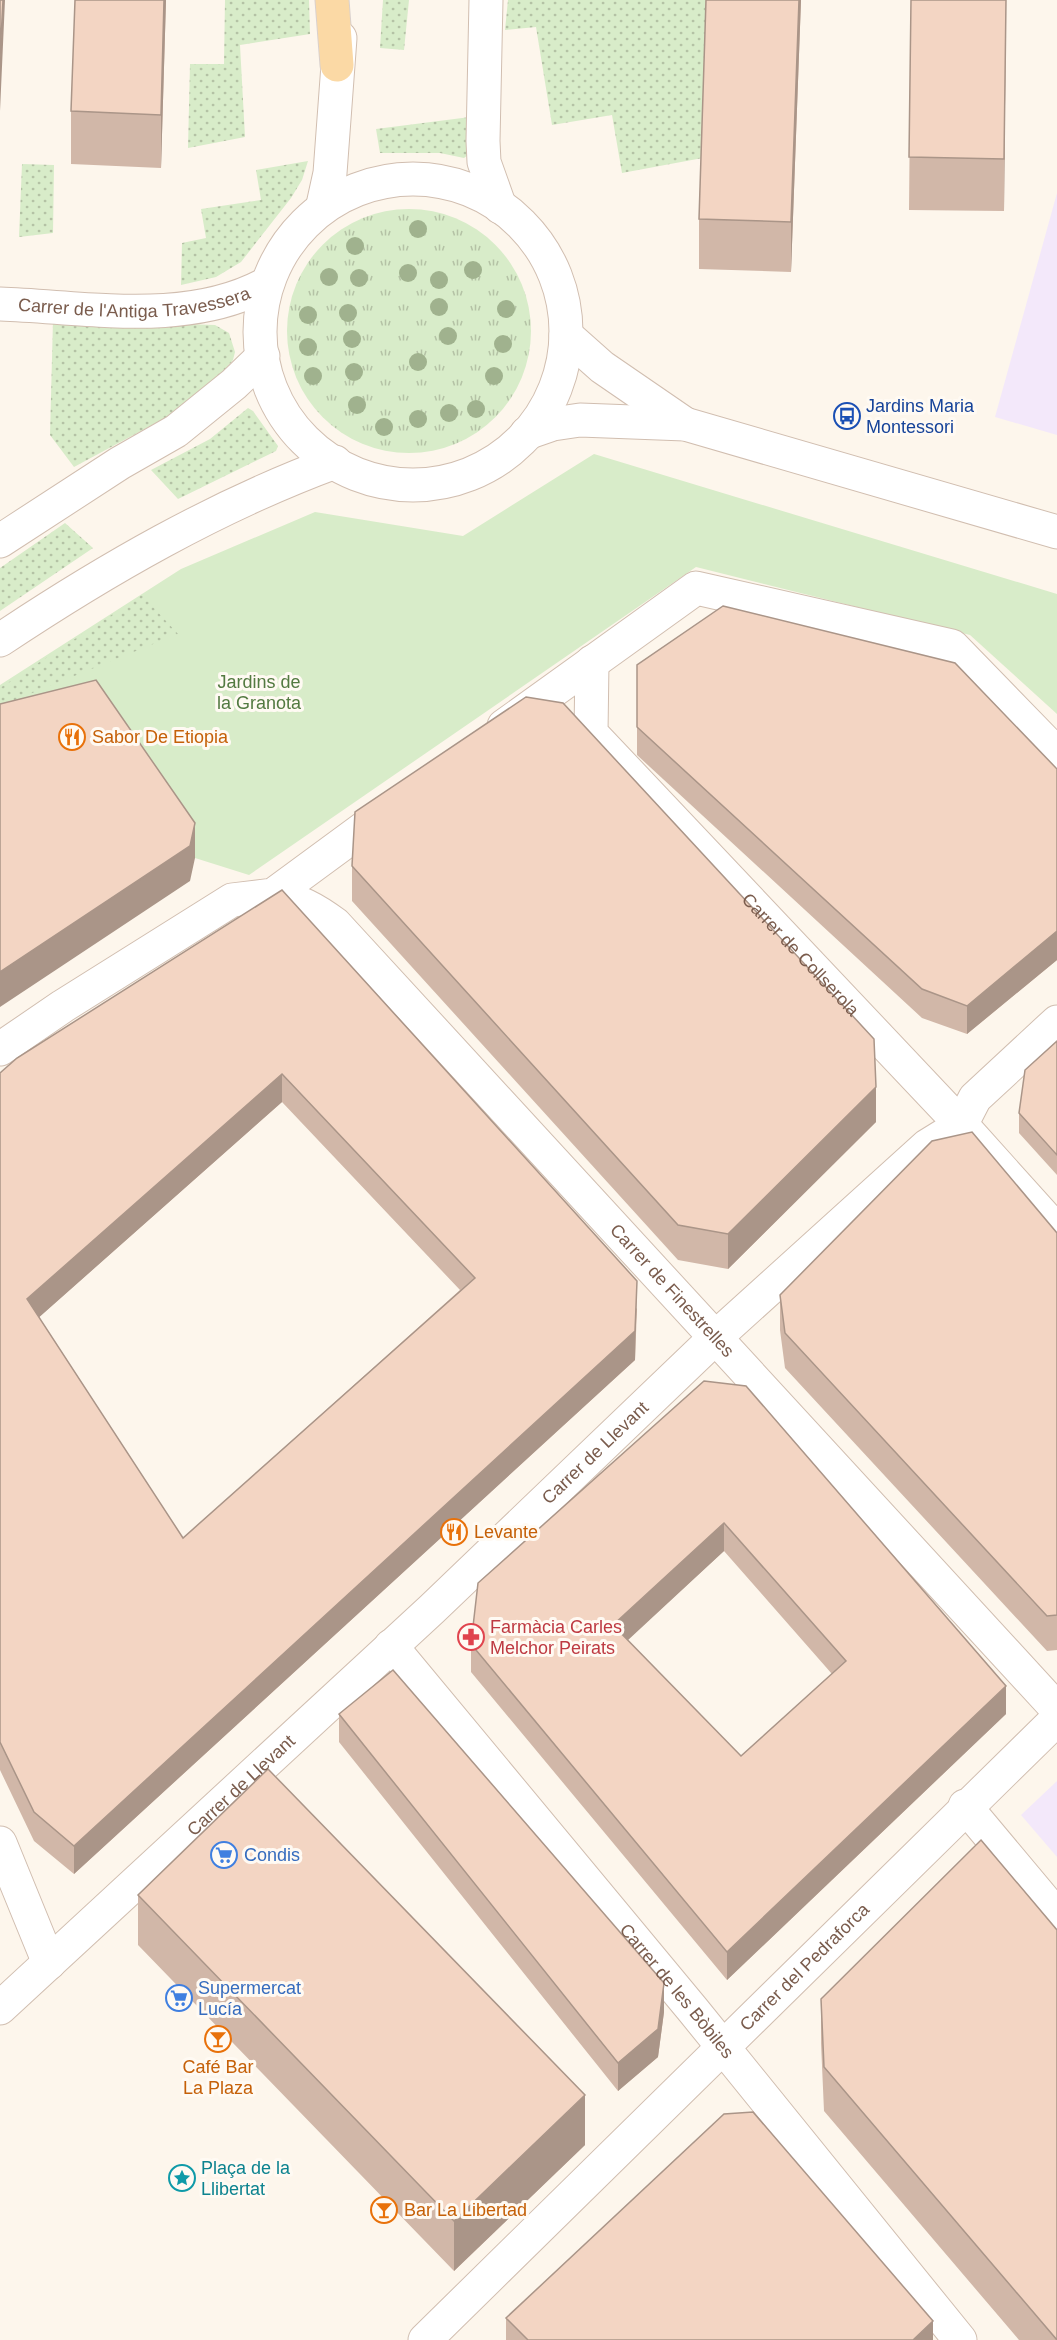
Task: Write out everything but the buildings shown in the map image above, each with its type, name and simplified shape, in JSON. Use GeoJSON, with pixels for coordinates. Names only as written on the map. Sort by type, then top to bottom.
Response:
{"type":"FeatureCollection","features":[{"type":"Feature","properties":{"kind":"main road"},"geometry":{"type":"LineString","coordinates":[[332,0],[337,65]]}},
{"type":"Feature","properties":{"kind":"street"},"geometry":{"type":"LineString","coordinates":[[322,205],[330,173],[343,0]]}},
{"type":"Feature","properties":{"kind":"street"},"geometry":{"type":"LineString","coordinates":[[486,0],[484,162],[500,207]]}},
{"type":"Feature","properties":{"kind":"street"},"geometry":{"type":"LineString","coordinates":[[416,178],[436,179],[462,186],[500,207],[525,229],[555,277],[564,307],[565,352],[555,389],[539,419],[494,464],[454,483],[420,486],[399,484],[354,472],[335,462],[293,427],[274,395],[263,356],[262,306],[266,284],[292,237],[322,205],[348,189],[369,183],[416,178]]}},
{"type":"Feature","properties":{"kind":"street","name":"Carrer de l'Antiga Travessera"},"geometry":{"type":"LineString","coordinates":[[0,304],[170,311],[204,307],[233,299],[266,284]]}},
{"type":"Feature","properties":{"kind":"street"},"geometry":{"type":"LineString","coordinates":[[566,335],[602,367],[685,424]]}},
{"type":"Feature","properties":{"kind":"street"},"geometry":{"type":"LineString","coordinates":[[0,541],[72,493],[176,431],[234,384],[263,356]]}},
{"type":"Feature","properties":{"kind":"street"},"geometry":{"type":"LineString","coordinates":[[527,433],[553,424],[580,420],[685,424],[1057,532]]}},
{"type":"Feature","properties":{"kind":"street"},"geometry":{"type":"LineString","coordinates":[[0,640],[48,608],[134,557],[237,502],[335,462]]}},
{"type":"Feature","properties":{"kind":"street"},"geometry":{"type":"LineString","coordinates":[[484,740],[696,588],[952,646],[1057,754]]}},
{"type":"Feature","properties":{"kind":"street","name":"Carrer de Collserola"},"geometry":{"type":"LineString","coordinates":[[592,662],[591,733],[961,1125],[1057,1231]]}},
{"type":"Feature","properties":{"kind":"street"},"geometry":{"type":"LineString","coordinates":[[0,1049],[63,1006],[232,900],[273,895],[417,790]]}},
{"type":"Feature","properties":{"kind":"street","name":"Carrer de Finestrelles"},"geometry":{"type":"LineString","coordinates":[[273,895],[293,899],[313,908],[335,924],[717,1336],[1057,1709]]}},
{"type":"Feature","properties":{"kind":"street"},"geometry":{"type":"LineString","coordinates":[[961,1125],[975,1098],[1057,1022]]}},
{"type":"Feature","properties":{"kind":"street","name":"Carrer de Llevant"},"geometry":{"type":"LineString","coordinates":[[0,2008],[391,1646],[717,1336],[927,1146],[961,1125]]}},
{"type":"Feature","properties":{"kind":"street","name":"Carrer de les Bòbiles"},"geometry":{"type":"LineString","coordinates":[[391,1646],[723,2047],[960,2340]]}},
{"type":"Feature","properties":{"kind":"street","name":"Carrer del Pedraforca"},"geometry":{"type":"LineString","coordinates":[[425,2340],[965,1806],[1057,1719]]}},
{"type":"Feature","properties":{"kind":"street"},"geometry":{"type":"LineString","coordinates":[[965,1806],[1057,1916]]}},
{"type":"Feature","properties":{"kind":"street"},"geometry":{"type":"LineString","coordinates":[[0,1842],[50,1963]]}},
{"type":"Feature","properties":{"kind":"shaded area"},"geometry":{"type":"Polygon","coordinates":[[[1057,193],[1057,435],[995,417],[1057,193]]]}},
{"type":"Feature","properties":{"kind":"shaded area"},"geometry":{"type":"Polygon","coordinates":[[[1057,1781],[1057,1857],[1021,1815],[1057,1781]]]}},
{"type":"Feature","properties":{"kind":"green space"},"geometry":{"type":"Polygon","coordinates":[[[225,0],[309,0],[310,34],[240,45],[245,137],[188,148],[190,64],[224,64],[225,0]]]}},
{"type":"Feature","properties":{"kind":"green space"},"geometry":{"type":"Polygon","coordinates":[[[383,0],[409,0],[404,50],[380,48],[383,0]]]}},
{"type":"Feature","properties":{"kind":"green space"},"geometry":{"type":"Polygon","coordinates":[[[508,0],[728,0],[724,154],[622,173],[612,115],[552,125],[536,27],[505,30],[508,0]]]}},
{"type":"Feature","properties":{"kind":"green space"},"geometry":{"type":"Polygon","coordinates":[[[470,117],[468,155],[464,158],[440,153],[380,153],[376,129],[470,117]]]}},
{"type":"Feature","properties":{"kind":"green space"},"geometry":{"type":"Polygon","coordinates":[[[308,161],[302,180],[291,198],[241,262],[216,277],[181,285],[182,243],[206,238],[201,209],[261,200],[256,170],[308,161]]]}},
{"type":"Feature","properties":{"kind":"green space"},"geometry":{"type":"Polygon","coordinates":[[[22,164],[54,165],[53,233],[19,237],[22,164]]]}},
{"type":"Feature","properties":{"kind":"green space"},"geometry":{"type":"Polygon","coordinates":[[[397,209],[421,209],[445,214],[467,223],[496,244],[511,263],[522,284],[529,307],[531,331],[529,355],[522,378],[511,399],[496,418],[467,439],[445,448],[421,453],[397,453],[373,448],[351,439],[331,426],[314,409],[301,389],[292,367],[287,343],[287,319],[292,295],[301,273],[314,253],[331,236],[351,223],[373,214],[397,209]]]}},
{"type":"Feature","properties":{"kind":"green space"},"geometry":{"type":"Polygon","coordinates":[[[53,320],[215,325],[229,333],[235,352],[233,360],[222,373],[178,411],[74,467],[50,435],[53,320]]]}},
{"type":"Feature","properties":{"kind":"green space"},"geometry":{"type":"Polygon","coordinates":[[[248,408],[253,411],[278,446],[276,451],[178,499],[151,470],[210,439],[248,408]]]}},
{"type":"Feature","properties":{"kind":"green space","name":"Jardins de la Granota"},"geometry":{"type":"Polygon","coordinates":[[[594,454],[1057,594],[1057,714],[970,635],[696,567],[249,875],[195,858],[96,715],[0,739],[0,685],[181,569],[315,512],[463,536],[594,454]]]}},
{"type":"Feature","properties":{"kind":"green space"},"geometry":{"type":"Polygon","coordinates":[[[65,523],[93,548],[0,611],[0,568],[65,523]]]}},
{"type":"Feature","properties":{"kind":"green space"},"geometry":{"type":"Polygon","coordinates":[[[142,595],[178,634],[0,706],[0,688],[142,595]]]}},
{"type":"Feature","properties":{"kind":"place","name":"Jardins Maria Montessori"},"geometry":{"type":"Point","coordinates":[847,416]}},
{"type":"Feature","properties":{"kind":"place","name":"Sabor De Etiopia"},"geometry":{"type":"Point","coordinates":[72,737]}},
{"type":"Feature","properties":{"kind":"place","name":"Levante"},"geometry":{"type":"Point","coordinates":[454,1532]}},
{"type":"Feature","properties":{"kind":"place","name":"Farmàcia Carles Melchor Peirats"},"geometry":{"type":"Point","coordinates":[471,1637]}},
{"type":"Feature","properties":{"kind":"place","name":"Condis"},"geometry":{"type":"Point","coordinates":[224,1855]}},
{"type":"Feature","properties":{"kind":"place","name":"Supermercat Lucía"},"geometry":{"type":"Point","coordinates":[179,1998]}},
{"type":"Feature","properties":{"kind":"place","name":"Café Bar La Plaza"},"geometry":{"type":"Point","coordinates":[218,2039]}},
{"type":"Feature","properties":{"kind":"place","name":"Plaça de la Llibertat"},"geometry":{"type":"Point","coordinates":[182,2178]}},
{"type":"Feature","properties":{"kind":"place","name":"Bar La Libertad"},"geometry":{"type":"Point","coordinates":[384,2210]}}]}
